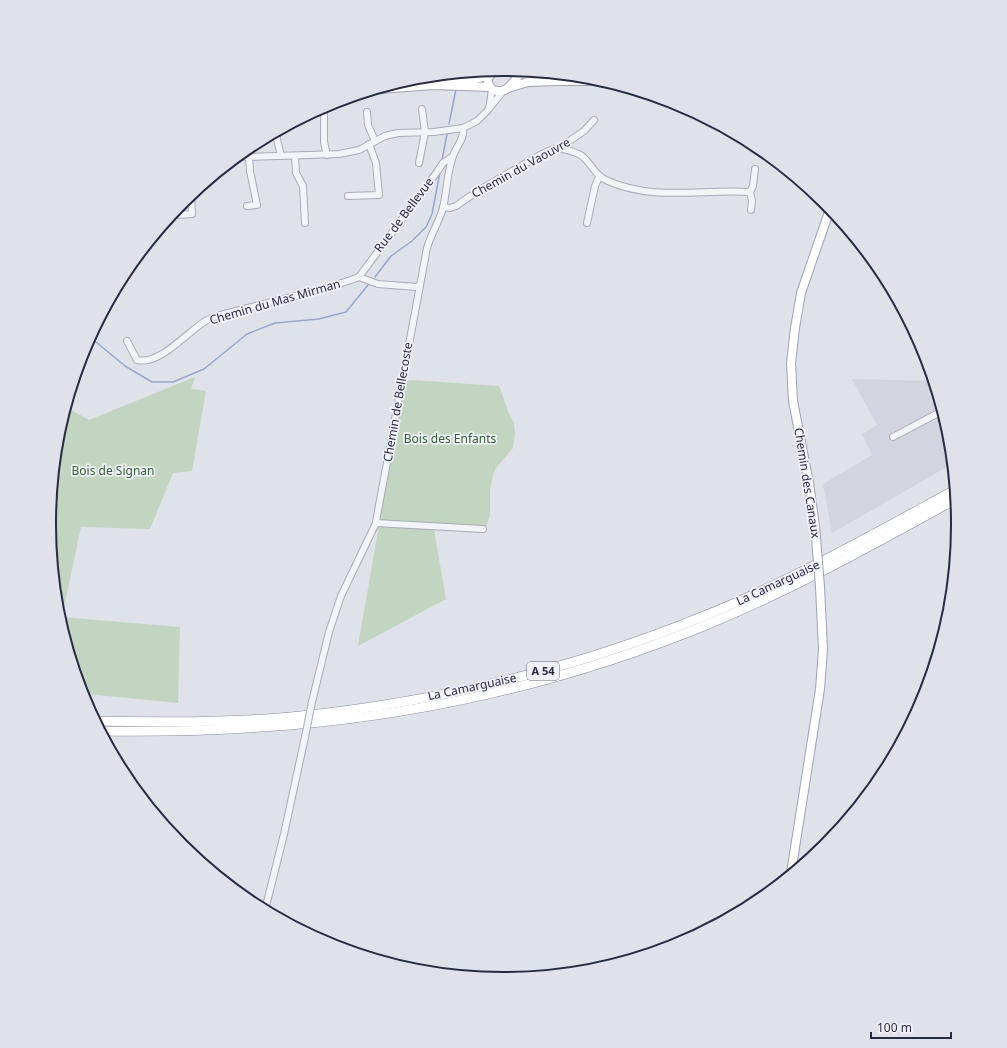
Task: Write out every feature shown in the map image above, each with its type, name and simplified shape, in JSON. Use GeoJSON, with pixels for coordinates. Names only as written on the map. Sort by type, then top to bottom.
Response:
{"type":"FeatureCollection","features":[{"type":"Feature","properties":{"kind":"highway","name":"La Camarguaise"},"geometry":{"type":"LineString","coordinates":[[102,721],[186,722],[290,717],[414,700],[512,679],[597,655],[697,619],[785,580],[834,556],[950,493]]}},
{"type":"Feature","properties":{"kind":"highway","name":"La Camarguaise"},"geometry":{"type":"LineString","coordinates":[[107,731],[222,730],[291,725],[362,717],[472,697],[559,675],[674,638],[752,605],[836,564],[950,502]]}},
{"type":"Feature","properties":{"kind":"highway"},"geometry":{"type":"LineString","coordinates":[[172,718],[224,720]]}},
{"type":"Feature","properties":{"kind":"highway"},"geometry":{"type":"LineString","coordinates":[[108,734],[137,731]]}},
{"type":"Feature","properties":{"kind":"main road"},"geometry":{"type":"LineString","coordinates":[[490,87],[488,79],[492,76]]}},
{"type":"Feature","properties":{"kind":"main road"},"geometry":{"type":"LineString","coordinates":[[501,76],[507,88]]}},
{"type":"Feature","properties":{"kind":"main road"},"geometry":{"type":"LineString","coordinates":[[507,88],[518,76]]}},
{"type":"Feature","properties":{"kind":"main road"},"geometry":{"type":"LineString","coordinates":[[436,82],[476,79],[478,77]]}},
{"type":"Feature","properties":{"kind":"main road"},"geometry":{"type":"LineString","coordinates":[[406,88],[433,86],[490,87],[498,90],[528,82],[570,81]]}},
{"type":"Feature","properties":{"kind":"main road","name":"Chemin des Canaux"},"geometry":{"type":"LineString","coordinates":[[792,866],[820,689],[823,650],[815,526],[809,483],[793,401],[791,363],[801,294],[810,263],[828,217]]}},
{"type":"Feature","properties":{"kind":"street"},"geometry":{"type":"LineString","coordinates":[[481,77],[490,87],[490,104],[488,111]]}},
{"type":"Feature","properties":{"kind":"street"},"geometry":{"type":"LineString","coordinates":[[247,206],[257,206],[250,171],[249,157],[339,154],[359,150],[385,136],[398,133],[463,128],[477,120],[488,111],[507,88]]}},
{"type":"Feature","properties":{"kind":"street"},"geometry":{"type":"LineString","coordinates":[[419,163],[425,132],[422,109]]}},
{"type":"Feature","properties":{"kind":"street"},"geometry":{"type":"LineString","coordinates":[[348,196],[379,195],[376,163],[368,125],[367,112]]}},
{"type":"Feature","properties":{"kind":"street"},"geometry":{"type":"LineString","coordinates":[[324,115],[324,142],[327,155]]}},
{"type":"Feature","properties":{"kind":"street","name":"Chemin du Vaouvre"},"geometry":{"type":"LineString","coordinates":[[443,207],[450,208],[456,206],[494,181],[543,154],[555,148],[559,148],[584,131],[594,120]]}},
{"type":"Feature","properties":{"kind":"street","name":"Chemin de Bellecoste"},"geometry":{"type":"LineString","coordinates":[[267,903],[284,834],[312,702],[329,632],[339,603],[356,563],[376,523],[427,248],[443,207],[452,157],[464,132],[463,128]]}},
{"type":"Feature","properties":{"kind":"street"},"geometry":{"type":"LineString","coordinates":[[277,138],[281,156]]}},
{"type":"Feature","properties":{"kind":"street"},"geometry":{"type":"LineString","coordinates":[[559,148],[572,151],[582,156],[599,177],[627,188],[654,192],[685,194],[736,191],[750,192]]}},
{"type":"Feature","properties":{"kind":"street"},"geometry":{"type":"LineString","coordinates":[[296,156],[296,173],[303,186],[305,223]]}},
{"type":"Feature","properties":{"kind":"street","name":"Rue de Bellevue"},"geometry":{"type":"LineString","coordinates":[[359,277],[436,172],[443,163],[452,157]]}},
{"type":"Feature","properties":{"kind":"street"},"geometry":{"type":"LineString","coordinates":[[751,210],[752,201],[750,192],[753,186],[755,169]]}},
{"type":"Feature","properties":{"kind":"street"},"geometry":{"type":"LineString","coordinates":[[587,223],[595,186],[599,177]]}},
{"type":"Feature","properties":{"kind":"street"},"geometry":{"type":"LineString","coordinates":[[181,215],[192,214],[191,204]]}},
{"type":"Feature","properties":{"kind":"street"},"geometry":{"type":"LineString","coordinates":[[359,277],[378,284],[417,287],[420,285]]}},
{"type":"Feature","properties":{"kind":"street","name":"Chemin du Mas Mirman"},"geometry":{"type":"LineString","coordinates":[[127,341],[137,360],[142,361],[150,359],[175,344],[209,319],[337,285],[359,277]]}},
{"type":"Feature","properties":{"kind":"street"},"geometry":{"type":"LineString","coordinates":[[893,437],[937,414]]}},
{"type":"Feature","properties":{"kind":"street"},"geometry":{"type":"LineString","coordinates":[[376,523],[483,529]]}},
{"type":"Feature","properties":{"kind":"shaded area"},"geometry":{"type":"Polygon","coordinates":[[[852,379],[927,381],[936,408],[947,467],[832,533],[823,484],[872,455],[862,434],[877,425],[852,379]]]}},
{"type":"Feature","properties":{"kind":"green space","name":"Bois de Signan"},"geometry":{"type":"Polygon","coordinates":[[[195,377],[191,389],[206,391],[192,471],[173,473],[150,529],[81,527],[64,606],[57,553],[56,524],[60,466],[71,410],[89,420],[195,377]]]}},
{"type":"Feature","properties":{"kind":"green space","name":"Bois des Enfants"},"geometry":{"type":"Polygon","coordinates":[[[412,380],[498,386],[500,388],[509,414],[514,423],[515,435],[513,448],[496,468],[493,475],[490,490],[490,516],[486,526],[379,522],[403,384],[406,381],[412,380]]]}},
{"type":"Feature","properties":{"kind":"green space"},"geometry":{"type":"Polygon","coordinates":[[[379,525],[434,530],[446,599],[358,646],[379,525]]]}},
{"type":"Feature","properties":{"kind":"green space","name":"Bois de Signan"},"geometry":{"type":"Polygon","coordinates":[[[66,617],[180,627],[178,703],[90,694],[71,640],[66,617]]]}},
{"type":"Feature","properties":{"kind":"waterway"},"geometry":{"type":"LineString","coordinates":[[449,124],[456,89]]}},
{"type":"Feature","properties":{"kind":"waterway"},"geometry":{"type":"LineString","coordinates":[[442,160],[447,134]]}},
{"type":"Feature","properties":{"kind":"waterway"},"geometry":{"type":"LineString","coordinates":[[375,277],[391,256],[412,241],[426,227],[432,214],[440,172]]}},
{"type":"Feature","properties":{"kind":"waterway"},"geometry":{"type":"LineString","coordinates":[[95,341],[125,366],[152,382],[173,382],[204,369],[247,334],[275,323],[319,319],[346,312],[368,285]]}}]}
